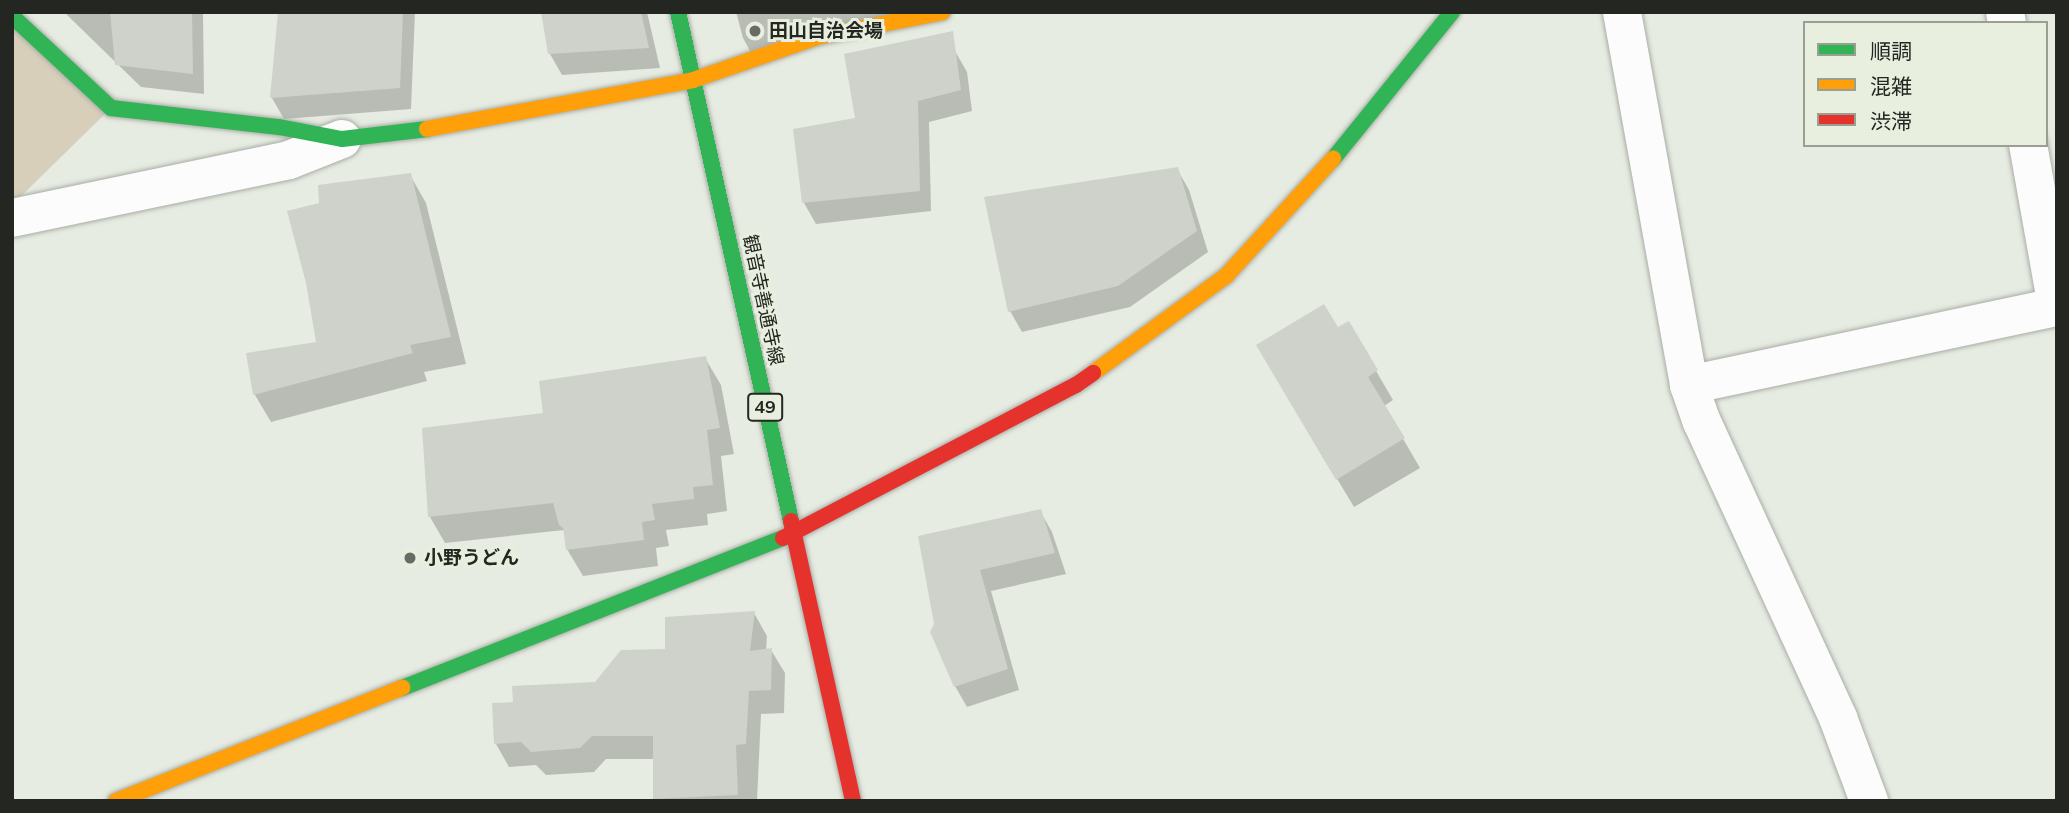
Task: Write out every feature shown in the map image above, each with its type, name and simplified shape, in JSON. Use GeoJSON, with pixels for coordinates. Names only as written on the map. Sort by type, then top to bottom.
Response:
{"type":"FeatureCollection","features":[{"type":"Feature","properties":{"kind":"street","name":"観音寺善通寺線"},"geometry":{"type":"LineString","coordinates":[[678,12],[853,801]]}},
{"type":"Feature","properties":{"kind":"street"},"geometry":{"type":"LineString","coordinates":[[12,218],[289,160],[342,139],[447,126],[693,80],[817,37],[943,12]]}},
{"type":"Feature","properties":{"kind":"street"},"geometry":{"type":"LineString","coordinates":[[116,801],[793,534],[1076,386],[1226,276],[1334,158],[1452,12]]}},
{"type":"Feature","properties":{"kind":"street"},"geometry":{"type":"LineString","coordinates":[[1622,12],[1689,385],[1702,422],[1838,718],[1869,801]]}},
{"type":"Feature","properties":{"kind":"street"},"geometry":{"type":"LineString","coordinates":[[12,16],[111,108],[279,127],[342,139]]}},
{"type":"Feature","properties":{"kind":"street"},"geometry":{"type":"LineString","coordinates":[[1689,385],[2057,307],[2028,147]]}},
{"type":"Feature","properties":{"kind":"shaded area"},"geometry":{"type":"Polygon","coordinates":[[[12,16],[111,108],[12,205],[12,16]]]}},
{"type":"Feature","properties":{"kind":"building"},"geometry":{"type":"Polygon","coordinates":[[[110,12],[192,12],[193,74],[115,65],[110,12]]]}},
{"type":"Feature","properties":{"kind":"building"},"geometry":{"type":"Polygon","coordinates":[[[278,12],[403,12],[400,88],[270,98],[278,12]]]}},
{"type":"Feature","properties":{"kind":"building"},"geometry":{"type":"Polygon","coordinates":[[[541,12],[641,12],[649,48],[548,54],[541,12]]]}},
{"type":"Feature","properties":{"kind":"building"},"geometry":{"type":"Polygon","coordinates":[[[953,31],[961,90],[918,101],[920,191],[802,203],[793,129],[855,118],[844,54],[953,31]]]}},
{"type":"Feature","properties":{"kind":"building"},"geometry":{"type":"Polygon","coordinates":[[[1178,167],[1197,231],[1118,286],[1008,312],[984,197],[1178,167]]]}},
{"type":"Feature","properties":{"kind":"building"},"geometry":{"type":"Polygon","coordinates":[[[411,173],[451,337],[410,345],[413,353],[253,395],[246,353],[316,342],[306,283],[287,211],[319,203],[318,185],[411,173]]]}},
{"type":"Feature","properties":{"kind":"building"},"geometry":{"type":"Polygon","coordinates":[[[1324,304],[1338,327],[1349,321],[1378,370],[1368,377],[1405,438],[1336,480],[1256,345],[1324,304]]]}},
{"type":"Feature","properties":{"kind":"building"},"geometry":{"type":"Polygon","coordinates":[[[706,356],[720,428],[707,430],[713,485],[693,487],[694,499],[652,504],[655,520],[642,522],[644,540],[566,550],[563,528],[559,525],[553,503],[428,517],[422,428],[543,413],[539,381],[706,356]]]}},
{"type":"Feature","properties":{"kind":"building"},"geometry":{"type":"Polygon","coordinates":[[[1041,509],[1055,553],[980,570],[1008,669],[954,687],[930,632],[934,624],[918,536],[1041,509]]]}},
{"type":"Feature","properties":{"kind":"building"},"geometry":{"type":"Polygon","coordinates":[[[755,611],[750,651],[772,648],[771,690],[749,691],[746,744],[736,745],[738,795],[653,799],[653,736],[592,736],[580,748],[531,752],[521,742],[494,744],[492,703],[513,702],[512,686],[595,682],[621,650],[665,649],[665,617],[755,611]]]}},
{"type":"Feature","properties":{"kind":"traffic: fast"},"geometry":{"type":"LineString","coordinates":[[678,12],[791,521]]}},
{"type":"Feature","properties":{"kind":"traffic: fast"},"geometry":{"type":"LineString","coordinates":[[1333,159],[1452,12]]}},
{"type":"Feature","properties":{"kind":"traffic: fast"},"geometry":{"type":"LineString","coordinates":[[12,16],[111,108],[279,127],[342,139],[427,129]]}},
{"type":"Feature","properties":{"kind":"traffic: fast"},"geometry":{"type":"LineString","coordinates":[[402,688],[783,538]]}},
{"type":"Feature","properties":{"kind":"traffic: slow"},"geometry":{"type":"LineString","coordinates":[[427,129],[693,80],[817,37],[943,12]]}},
{"type":"Feature","properties":{"kind":"traffic: slow"},"geometry":{"type":"LineString","coordinates":[[1093,373],[1226,276],[1333,159]]}},
{"type":"Feature","properties":{"kind":"traffic: slow"},"geometry":{"type":"LineString","coordinates":[[116,801],[402,688]]}},
{"type":"Feature","properties":{"kind":"traffic: jam"},"geometry":{"type":"LineString","coordinates":[[783,538],[1076,385],[1093,373]]}},
{"type":"Feature","properties":{"kind":"traffic: jam"},"geometry":{"type":"LineString","coordinates":[[791,521],[853,801]]}},
{"type":"Feature","properties":{"kind":"place","name":"田山自治会場"},"geometry":{"type":"Point","coordinates":[755,31]}},
{"type":"Feature","properties":{"kind":"place","name":"小野うどん"},"geometry":{"type":"Point","coordinates":[410,558]}}]}
